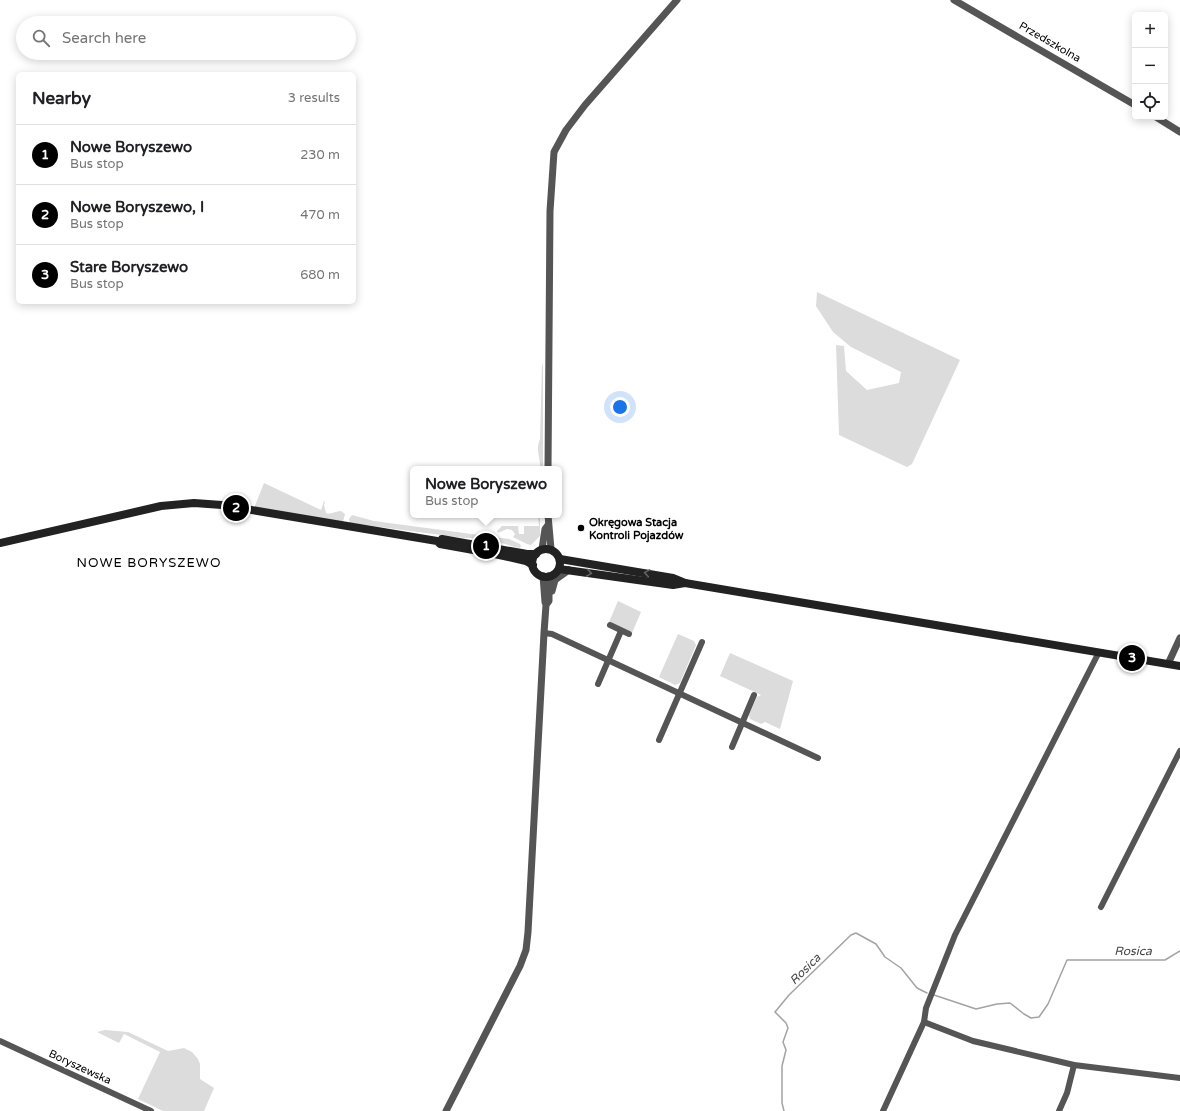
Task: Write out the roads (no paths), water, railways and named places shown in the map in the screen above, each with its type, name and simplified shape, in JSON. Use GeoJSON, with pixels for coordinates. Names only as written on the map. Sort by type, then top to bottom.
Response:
{"type":"FeatureCollection","features":[{"type":"Feature","properties":{"kind":"main road"},"geometry":{"type":"LineString","coordinates":[[0,543],[161,506],[194,503],[236,508],[437,541],[440,544],[526,561],[532,565],[537,573],[546,576],[556,574],[560,565],[560,559],[556,552],[551,549],[527,554],[442,539],[437,541]]}},
{"type":"Feature","properties":{"kind":"main road"},"geometry":{"type":"LineString","coordinates":[[532,565],[532,561],[539,552]]}},
{"type":"Feature","properties":{"kind":"main road"},"geometry":{"type":"LineString","coordinates":[[560,559],[674,578],[685,583],[1180,666]]}},
{"type":"Feature","properties":{"kind":"main road"},"geometry":{"type":"LineString","coordinates":[[559,569],[673,585],[685,583]]}},
{"type":"Feature","properties":{"kind":"street"},"geometry":{"type":"LineString","coordinates":[[548,466],[550,211],[554,152],[566,130],[585,105],[677,0]]}},
{"type":"Feature","properties":{"kind":"street","name":"Przedszkolna"},"geometry":{"type":"LineString","coordinates":[[954,0],[1132,103]]}},
{"type":"Feature","properties":{"kind":"street"},"geometry":{"type":"LineString","coordinates":[[1161,120],[1180,132]]}},
{"type":"Feature","properties":{"kind":"street"},"geometry":{"type":"LineString","coordinates":[[548,518],[551,549]]}},
{"type":"Feature","properties":{"kind":"street"},"geometry":{"type":"LineString","coordinates":[[539,552],[545,529],[548,525]]}},
{"type":"Feature","properties":{"kind":"street"},"geometry":{"type":"LineString","coordinates":[[446,1111],[520,966],[526,948],[544,633],[548,603],[555,580],[569,570]]}},
{"type":"Feature","properties":{"kind":"street"},"geometry":{"type":"LineString","coordinates":[[546,576],[544,600],[548,603]]}},
{"type":"Feature","properties":{"kind":"street"},"geometry":{"type":"LineString","coordinates":[[610,625],[629,634]]}},
{"type":"Feature","properties":{"kind":"street"},"geometry":{"type":"LineString","coordinates":[[598,684],[622,631]]}},
{"type":"Feature","properties":{"kind":"street"},"geometry":{"type":"LineString","coordinates":[[544,633],[552,634],[818,758]]}},
{"type":"Feature","properties":{"kind":"street"},"geometry":{"type":"LineString","coordinates":[[1168,664],[1180,638]]}},
{"type":"Feature","properties":{"kind":"street"},"geometry":{"type":"LineString","coordinates":[[659,740],[702,642]]}},
{"type":"Feature","properties":{"kind":"street"},"geometry":{"type":"LineString","coordinates":[[883,1111],[924,1022],[926,1008],[955,935],[1099,652]]}},
{"type":"Feature","properties":{"kind":"street"},"geometry":{"type":"LineString","coordinates":[[732,747],[754,696]]}},
{"type":"Feature","properties":{"kind":"street"},"geometry":{"type":"LineString","coordinates":[[1101,907],[1180,751]]}},
{"type":"Feature","properties":{"kind":"street"},"geometry":{"type":"LineString","coordinates":[[924,1022],[973,1041],[1074,1065],[1180,1078]]}},
{"type":"Feature","properties":{"kind":"street","name":"Boryszewska"},"geometry":{"type":"LineString","coordinates":[[0,1041],[137,1108],[151,1111]]}},
{"type":"Feature","properties":{"kind":"street"},"geometry":{"type":"LineString","coordinates":[[1059,1111],[1067,1093],[1074,1065]]}},
{"type":"Feature","properties":{"kind":"waterway","name":"Rosica"},"geometry":{"type":"LineString","coordinates":[[784,1111],[782,1103],[782,1066],[786,1050],[783,1042],[788,1028],[786,1023],[775,1012],[789,995],[851,935],[856,933],[876,944],[885,957],[901,968],[917,988],[927,993]]}},
{"type":"Feature","properties":{"kind":"waterway","name":"Rosica"},"geometry":{"type":"LineString","coordinates":[[934,995],[976,1009],[997,1004],[1010,1003],[1031,1018],[1039,1017],[1048,1004],[1067,960],[1165,960],[1180,951]]}},
{"type":"Feature","properties":{"kind":"place","name":"Nowe Boryszewo, I"},"geometry":{"type":"Point","coordinates":[236,508]}},
{"type":"Feature","properties":{"kind":"place","name":"Okręgowa Stacja Kontroli Pojazdów"},"geometry":{"type":"Point","coordinates":[581,528]}},
{"type":"Feature","properties":{"kind":"place","name":"Nowe Boryszewo"},"geometry":{"type":"Point","coordinates":[486,546]}},
{"type":"Feature","properties":{"kind":"place","name":"Stare Boryszewo"},"geometry":{"type":"Point","coordinates":[1132,658]}},
{"type":"Feature","properties":{"kind":"district","name":"NOWE BORYSZEWO"},"geometry":{"type":"Point","coordinates":[149,563]}}]}
